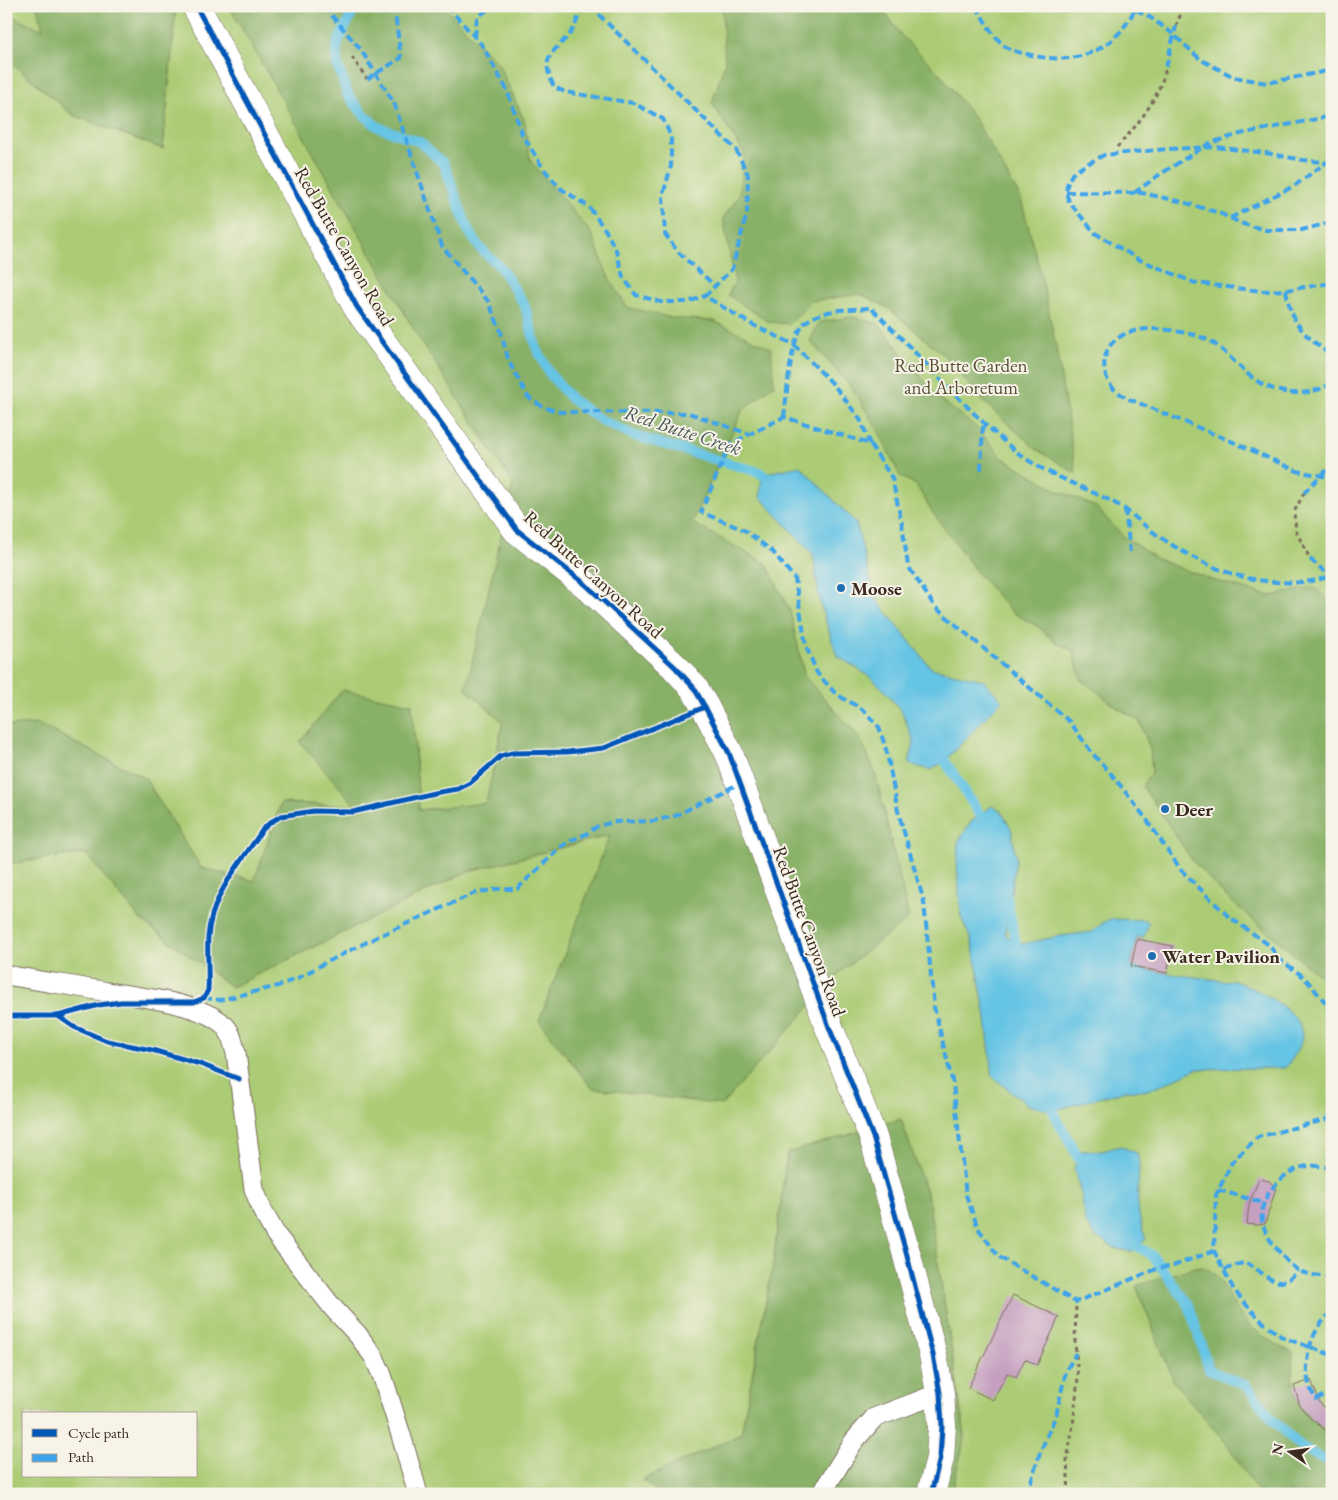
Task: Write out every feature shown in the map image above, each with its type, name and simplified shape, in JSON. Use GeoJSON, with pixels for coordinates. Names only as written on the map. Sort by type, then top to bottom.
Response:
{"type":"FeatureCollection","features":[{"type":"Feature","properties":{"kind":"street","name":"Red Butte Canyon Road"},"geometry":{"type":"LineString","coordinates":[[196,6],[357,307],[517,530],[585,584],[675,667],[694,688],[729,753],[829,1027],[873,1137],[913,1278],[933,1355],[940,1394],[942,1426],[940,1458],[932,1494]]}},
{"type":"Feature","properties":{"kind":"lane"},"geometry":{"type":"LineString","coordinates":[[6,975],[164,1002],[205,1014],[225,1026],[232,1038],[236,1053],[254,1189],[263,1212],[276,1235],[374,1357],[382,1375],[402,1436],[418,1494]]}},
{"type":"Feature","properties":{"kind":"lane"},"geometry":{"type":"LineString","coordinates":[[820,1494],[854,1441],[874,1418],[940,1394]]}},
{"type":"Feature","properties":{"kind":"path"},"geometry":{"type":"LineString","coordinates":[[1176,26],[1184,6]]}},
{"type":"Feature","properties":{"kind":"path"},"geometry":{"type":"LineString","coordinates":[[352,57],[367,79]]}},
{"type":"Feature","properties":{"kind":"path"},"geometry":{"type":"LineString","coordinates":[[1117,147],[1149,108],[1164,78],[1166,66]]}},
{"type":"Feature","properties":{"kind":"path"},"geometry":{"type":"LineString","coordinates":[[1304,493],[1294,512],[1296,531],[1310,559]]}},
{"type":"Feature","properties":{"kind":"path"},"geometry":{"type":"LineString","coordinates":[[1069,1494],[1067,1460],[1078,1378],[1075,1342],[1076,1302]]}},
{"type":"Feature","properties":{"kind":"green space"},"geometry":{"type":"Polygon","coordinates":[[[6,6],[37,6],[43,30],[6,14],[6,6]]]}},
{"type":"Feature","properties":{"kind":"green space"},"geometry":{"type":"Polygon","coordinates":[[[37,6],[176,6],[163,149],[73,115],[6,58],[6,14],[43,30],[37,6]]]}},
{"type":"Feature","properties":{"kind":"green space","name":"Red Butte Garden and Arboretum"},"geometry":{"type":"Polygon","coordinates":[[[176,6],[1332,6],[1332,1494],[951,1494],[965,1437],[928,1198],[901,1120],[787,1153],[773,1265],[741,1434],[642,1480],[661,1494],[6,1494],[6,864],[85,853],[141,920],[232,987],[466,872],[611,835],[539,1021],[841,971],[503,722],[486,804],[419,810],[412,704],[357,806],[281,803],[255,881],[201,868],[145,778],[38,724],[6,726],[6,58],[73,115],[163,149],[176,6]]]}},
{"type":"Feature","properties":{"kind":"green space"},"geometry":{"type":"Polygon","coordinates":[[[229,6],[443,6],[499,65],[525,122],[530,160],[592,234],[608,276],[627,307],[672,318],[714,321],[771,348],[774,385],[743,409],[692,523],[766,563],[790,611],[805,677],[860,738],[875,772],[909,918],[841,971],[722,1105],[592,1088],[539,1021],[610,835],[466,872],[232,987],[141,920],[85,853],[6,864],[6,726],[38,724],[145,778],[201,868],[254,881],[281,803],[356,806],[300,742],[342,690],[412,704],[419,810],[486,803],[503,722],[466,689],[513,484],[417,335],[229,6]]]}},
{"type":"Feature","properties":{"kind":"green space"},"geometry":{"type":"Polygon","coordinates":[[[722,6],[878,6],[901,35],[940,74],[976,121],[1021,199],[1042,279],[1057,352],[1076,473],[1036,449],[985,403],[944,355],[888,308],[860,294],[812,301],[789,324],[769,322],[728,295],[735,282],[723,218],[739,196],[744,154],[712,103],[725,62],[722,6]]]}},
{"type":"Feature","properties":{"kind":"green space"},"geometry":{"type":"Polygon","coordinates":[[[852,317],[879,324],[937,397],[977,428],[1003,458],[1057,490],[1096,507],[1122,535],[1157,559],[1212,580],[1270,596],[1314,587],[1332,603],[1332,994],[1329,984],[1224,895],[1191,859],[1142,786],[1152,772],[1150,749],[1139,720],[1119,709],[1081,679],[1072,650],[1057,643],[1037,626],[1012,612],[978,574],[933,513],[916,485],[900,476],[879,432],[852,388],[810,341],[819,322],[852,317]]]}},
{"type":"Feature","properties":{"kind":"green space"},"geometry":{"type":"Polygon","coordinates":[[[901,1119],[928,1198],[965,1437],[951,1494],[661,1494],[642,1480],[741,1434],[773,1265],[787,1153],[901,1119]]]}},
{"type":"Feature","properties":{"kind":"green space"},"geometry":{"type":"Polygon","coordinates":[[[1203,1267],[1218,1278],[1237,1310],[1252,1328],[1293,1353],[1294,1386],[1301,1409],[1326,1430],[1332,1423],[1332,1494],[1259,1494],[1227,1444],[1174,1382],[1136,1286],[1192,1268],[1203,1267]]]}},
{"type":"Feature","properties":{"kind":"water"},"geometry":{"type":"Polygon","coordinates":[[[800,466],[856,523],[875,598],[931,668],[983,680],[1002,700],[945,761],[931,770],[909,764],[914,742],[902,712],[887,693],[871,677],[837,656],[820,603],[813,554],[760,497],[762,474],[800,466]]]}},
{"type":"Feature","properties":{"kind":"water"},"geometry":{"type":"Polygon","coordinates":[[[992,806],[1000,810],[1011,828],[1016,858],[1005,934],[1017,945],[1060,936],[1092,932],[1104,922],[1112,919],[1146,920],[1149,923],[1143,938],[1137,937],[1131,966],[1152,971],[1233,981],[1252,988],[1275,1001],[1294,1017],[1300,1026],[1302,1035],[1299,1049],[1285,1068],[1196,1069],[1145,1091],[1127,1090],[1052,1111],[1028,1105],[993,1077],[985,1012],[972,942],[961,917],[957,866],[958,842],[971,822],[992,806]]]}},
{"type":"Feature","properties":{"kind":"water"},"geometry":{"type":"Polygon","coordinates":[[[1120,1146],[1137,1153],[1139,1162],[1138,1207],[1146,1239],[1131,1252],[1115,1248],[1096,1237],[1085,1222],[1082,1199],[1074,1168],[1081,1151],[1102,1151],[1120,1146]]]}},
{"type":"Feature","properties":{"kind":"building","name":"Water Pavilion"},"geometry":{"type":"Polygon","coordinates":[[[1137,939],[1173,946],[1167,973],[1131,966],[1137,939]]]}},
{"type":"Feature","properties":{"kind":"building"},"geometry":{"type":"Polygon","coordinates":[[[1259,1179],[1269,1181],[1276,1188],[1265,1224],[1247,1224],[1249,1204],[1259,1179]]]}},
{"type":"Feature","properties":{"kind":"building"},"geometry":{"type":"Polygon","coordinates":[[[1013,1295],[1059,1317],[1037,1365],[1025,1359],[1016,1377],[1007,1373],[993,1400],[968,1388],[1013,1295]]]}},
{"type":"Feature","properties":{"kind":"building"},"geometry":{"type":"Polygon","coordinates":[[[1311,1380],[1320,1403],[1332,1418],[1332,1423],[1326,1430],[1311,1419],[1300,1406],[1294,1386],[1311,1380]]]}},
{"type":"Feature","properties":{"kind":"waterway","name":"Red Butte Creek"},"geometry":{"type":"LineString","coordinates":[[356,6],[338,42],[336,52],[337,64],[348,95],[364,115],[378,127],[420,142],[444,164],[468,230],[480,248],[501,268],[525,306],[536,347],[549,373],[571,399],[601,420],[635,436],[759,472],[772,482]]}},
{"type":"Feature","properties":{"kind":"waterway"},"geometry":{"type":"LineString","coordinates":[[940,748],[945,761],[988,827]]}},
{"type":"Feature","properties":{"kind":"waterway"},"geometry":{"type":"LineString","coordinates":[[1006,896],[1019,958]]}},
{"type":"Feature","properties":{"kind":"waterway","name":"Red Butte Creek"},"geometry":{"type":"LineString","coordinates":[[1050,1099],[1056,1117],[1083,1169]]}},
{"type":"Feature","properties":{"kind":"waterway","name":"Red Butte Creek"},"geometry":{"type":"LineString","coordinates":[[1125,1239],[1152,1255],[1189,1305],[1209,1370],[1247,1386],[1272,1419],[1300,1446],[1332,1465]]}},
{"type":"Feature","properties":{"kind":"marked path"},"geometry":{"type":"LineString","coordinates":[[324,6],[361,50],[394,103],[442,246],[488,301],[500,329],[509,362],[528,397],[543,407],[560,412],[689,413],[749,434]]}},
{"type":"Feature","properties":{"kind":"marked path"},"geometry":{"type":"LineString","coordinates":[[367,79],[401,58],[394,6]]}},
{"type":"Feature","properties":{"kind":"marked path"},"geometry":{"type":"LineString","coordinates":[[447,6],[482,45],[507,90],[522,134],[543,168],[560,188],[589,207],[606,231],[616,250],[623,277],[636,295],[661,302],[688,302],[705,296]]}},
{"type":"Feature","properties":{"kind":"marked path"},"geometry":{"type":"LineString","coordinates":[[475,37],[477,17],[489,9],[513,6]]}},
{"type":"Feature","properties":{"kind":"marked path"},"geometry":{"type":"LineString","coordinates":[[582,6],[571,32],[549,57],[548,69],[554,87],[565,92],[633,103],[663,119],[671,137],[671,166],[663,195],[665,234],[678,252],[715,286]]}},
{"type":"Feature","properties":{"kind":"marked path"},"geometry":{"type":"LineString","coordinates":[[590,6],[736,150],[748,175],[747,213],[732,269],[705,296],[749,323],[793,344],[833,384],[860,419],[870,444]]}},
{"type":"Feature","properties":{"kind":"marked path"},"geometry":{"type":"LineString","coordinates":[[976,6],[993,33],[1009,49],[1031,55],[1056,58],[1079,56],[1101,48],[1120,32],[1135,9]]}},
{"type":"Feature","properties":{"kind":"marked path"},"geometry":{"type":"LineString","coordinates":[[1125,6],[1151,18],[1173,34],[1201,60],[1234,77],[1267,83],[1332,70]]}},
{"type":"Feature","properties":{"kind":"marked path"},"geometry":{"type":"LineString","coordinates":[[1166,67],[1176,26]]}},
{"type":"Feature","properties":{"kind":"marked path"},"geometry":{"type":"LineString","coordinates":[[1134,193],[1210,143],[1240,134],[1332,116]]}},
{"type":"Feature","properties":{"kind":"marked path"},"geometry":{"type":"LineString","coordinates":[[1332,163],[1215,147],[1104,155],[1072,174],[1066,192],[1069,202],[1095,233],[1138,259],[1195,283],[1261,291],[1286,290],[1332,283]]}},
{"type":"Feature","properties":{"kind":"marked path"},"geometry":{"type":"LineString","coordinates":[[1230,218],[1294,186],[1327,162]]}},
{"type":"Feature","properties":{"kind":"marked path"},"geometry":{"type":"LineString","coordinates":[[1066,192],[1142,193],[1183,202],[1219,213],[1243,224],[1266,230],[1302,230],[1332,222]]}},
{"type":"Feature","properties":{"kind":"marked path"},"geometry":{"type":"LineString","coordinates":[[1286,290],[1291,312],[1300,328],[1314,342],[1332,355]]}},
{"type":"Feature","properties":{"kind":"marked path"},"geometry":{"type":"LineString","coordinates":[[784,417],[793,351],[801,328],[807,321],[821,314],[838,310],[871,308],[958,398],[1013,449],[1051,473],[1120,506],[1178,549],[1209,565],[1258,580],[1304,582],[1332,575]]}},
{"type":"Feature","properties":{"kind":"marked path"},"geometry":{"type":"LineString","coordinates":[[1332,383],[1323,388],[1303,393],[1292,393],[1272,388],[1253,378],[1224,351],[1202,337],[1166,330],[1149,329],[1132,331],[1125,334],[1112,343],[1105,356],[1104,364],[1107,378],[1111,385],[1116,391],[1129,399],[1238,444],[1297,471],[1332,478]]}},
{"type":"Feature","properties":{"kind":"marked path"},"geometry":{"type":"LineString","coordinates":[[1214,1251],[1173,1266],[1159,1268],[1076,1302],[999,1257],[978,1228],[966,1195],[953,1084],[934,1007],[924,902],[898,811],[887,753],[879,727],[862,709],[836,694],[817,673],[806,646],[795,579],[773,552],[746,531],[701,512],[730,444],[784,417],[870,444],[892,478],[902,524],[908,566],[935,607],[1070,722],[1092,753],[1113,776],[1147,820],[1181,870],[1228,916],[1269,945],[1279,959],[1304,977],[1330,1008],[1331,1105],[1328,1119]]}},
{"type":"Feature","properties":{"kind":"marked path"},"geometry":{"type":"LineString","coordinates":[[981,470],[983,422]]}},
{"type":"Feature","properties":{"kind":"marked path"},"geometry":{"type":"LineString","coordinates":[[1304,493],[1332,466]]}},
{"type":"Feature","properties":{"kind":"marked path"},"geometry":{"type":"LineString","coordinates":[[1125,509],[1130,552]]}},
{"type":"Feature","properties":{"kind":"marked path"},"geometry":{"type":"LineString","coordinates":[[1310,559],[1332,578]]}},
{"type":"Feature","properties":{"kind":"marked path"},"geometry":{"type":"LineString","coordinates":[[204,998],[220,1000],[278,986],[298,978],[377,937],[475,893],[497,889],[517,889],[561,847],[598,826],[614,822],[653,821],[675,816],[740,783]]}},
{"type":"Feature","properties":{"kind":"marked path"},"geometry":{"type":"LineString","coordinates":[[1332,1120],[1328,1119],[1258,1137],[1232,1162],[1216,1195],[1214,1251],[1234,1290],[1265,1324],[1282,1337],[1332,1355]]}},
{"type":"Feature","properties":{"kind":"marked path"},"geometry":{"type":"LineString","coordinates":[[1332,1168],[1309,1166],[1291,1172],[1279,1181],[1269,1194],[1262,1212],[1264,1229],[1268,1237],[1291,1265],[1306,1273],[1332,1277]]}},
{"type":"Feature","properties":{"kind":"marked path"},"geometry":{"type":"LineString","coordinates":[[1218,1190],[1264,1203]]}},
{"type":"Feature","properties":{"kind":"marked path"},"geometry":{"type":"LineString","coordinates":[[1224,1270],[1245,1262],[1265,1276],[1278,1282],[1291,1278],[1298,1270]]}},
{"type":"Feature","properties":{"kind":"marked path"},"geometry":{"type":"LineString","coordinates":[[1332,1312],[1317,1330],[1308,1353],[1307,1365],[1311,1389],[1316,1399],[1332,1392]]}},
{"type":"Feature","properties":{"kind":"marked path"},"geometry":{"type":"LineString","coordinates":[[1027,1494],[1040,1453],[1056,1415],[1066,1371],[1076,1353]]}},
{"type":"Feature","properties":{"kind":"marked path"},"geometry":{"type":"LineString","coordinates":[[417,1490],[424,1494]]}},
{"type":"Feature","properties":{"kind":"cycle path"},"geometry":{"type":"LineString","coordinates":[[196,6],[357,307],[517,530],[585,584],[675,667],[694,688],[729,753],[829,1027],[873,1137],[906,1252],[933,1355],[940,1393],[942,1426],[940,1458],[931,1494]]}},
{"type":"Feature","properties":{"kind":"cycle path"},"geometry":{"type":"LineString","coordinates":[[6,1016],[58,1016],[99,1005],[121,1002],[194,1002],[204,998],[208,990],[208,937],[210,921],[215,907],[228,880],[263,829],[281,816],[314,811],[353,812],[458,789],[470,783],[501,756],[512,753],[568,752],[604,748],[705,707]]}},
{"type":"Feature","properties":{"kind":"cycle path"},"geometry":{"type":"LineString","coordinates":[[58,1016],[74,1027],[107,1041],[152,1050],[200,1064],[239,1079]]}},
{"type":"Feature","properties":{"kind":"place","name":"Moose"},"geometry":{"type":"Point","coordinates":[841,588]}},
{"type":"Feature","properties":{"kind":"place","name":"Deer"},"geometry":{"type":"Point","coordinates":[1165,809]}},
{"type":"Feature","properties":{"kind":"place","name":"Water Pavilion"},"geometry":{"type":"Point","coordinates":[1152,956]}}]}
